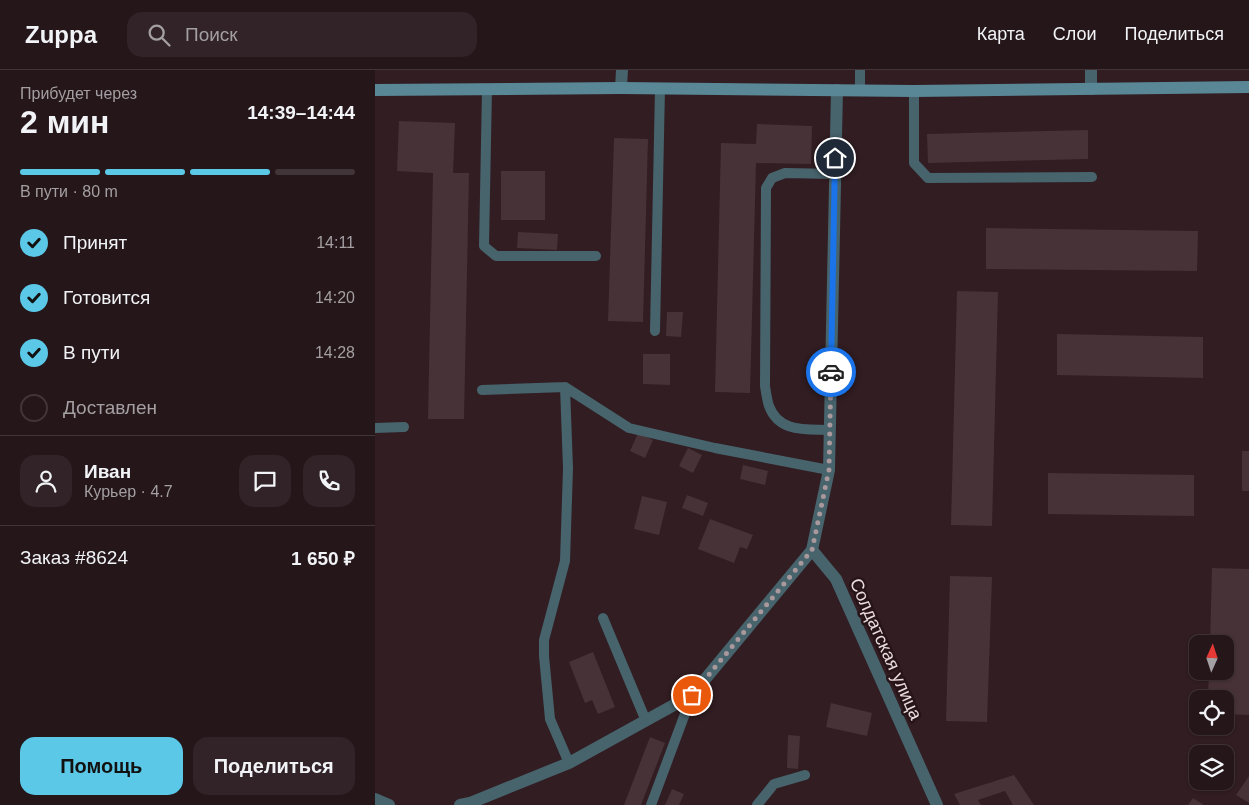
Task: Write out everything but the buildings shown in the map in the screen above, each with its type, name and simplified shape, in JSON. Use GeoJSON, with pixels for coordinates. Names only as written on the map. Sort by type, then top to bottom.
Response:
{"type":"FeatureCollection","features":[{"type":"Feature","properties":{"kind":"main road"},"geometry":{"type":"LineString","coordinates":[[375,90],[660,88],[914,91],[1249,87]]}},
{"type":"Feature","properties":{"kind":"street"},"geometry":{"type":"LineString","coordinates":[[621,88],[622,70]]}},
{"type":"Feature","properties":{"kind":"street"},"geometry":{"type":"LineString","coordinates":[[1091,70],[1091,89]]}},
{"type":"Feature","properties":{"kind":"street"},"geometry":{"type":"LineString","coordinates":[[460,805],[470,803],[569,763],[692,695],[812,550],[829,470],[837,90]]}},
{"type":"Feature","properties":{"kind":"street","name":"Солдатская улица"},"geometry":{"type":"LineString","coordinates":[[812,550],[836,579],[937,805]]}},
{"type":"Feature","properties":{"kind":"street"},"geometry":{"type":"LineString","coordinates":[[375,799],[389,805]]}},
{"type":"Feature","properties":{"kind":"lane"},"geometry":{"type":"LineString","coordinates":[[860,70],[860,90]]}},
{"type":"Feature","properties":{"kind":"lane"},"geometry":{"type":"LineString","coordinates":[[655,331],[660,88]]}},
{"type":"Feature","properties":{"kind":"lane"},"geometry":{"type":"LineString","coordinates":[[487,89],[485,246],[496,256],[596,256]]}},
{"type":"Feature","properties":{"kind":"lane"},"geometry":{"type":"LineString","coordinates":[[914,91],[914,163],[928,178],[1091,177]]}},
{"type":"Feature","properties":{"kind":"lane"},"geometry":{"type":"LineString","coordinates":[[830,430],[794,428],[779,421],[769,406],[765,386],[766,188],[772,178],[785,173],[835,174]]}},
{"type":"Feature","properties":{"kind":"lane"},"geometry":{"type":"LineString","coordinates":[[565,387],[567,468],[565,560],[544,640],[544,656],[550,719],[569,763]]}},
{"type":"Feature","properties":{"kind":"lane"},"geometry":{"type":"LineString","coordinates":[[482,390],[565,387],[629,428],[715,448],[829,470]]}},
{"type":"Feature","properties":{"kind":"lane"},"geometry":{"type":"LineString","coordinates":[[375,428],[404,427]]}},
{"type":"Feature","properties":{"kind":"lane"},"geometry":{"type":"LineString","coordinates":[[603,618],[646,721]]}},
{"type":"Feature","properties":{"kind":"lane"},"geometry":{"type":"LineString","coordinates":[[651,805],[692,695]]}},
{"type":"Feature","properties":{"kind":"lane"},"geometry":{"type":"LineString","coordinates":[[757,805],[774,784],[805,775]]}},
{"type":"Feature","properties":{"kind":"way so far"},"geometry":{"type":"LineString","coordinates":[[692,695],[812,550],[829,470],[831,372]]}},
{"type":"Feature","properties":{"kind":"route"},"geometry":{"type":"LineString","coordinates":[[831,372],[835,158]]}}]}
